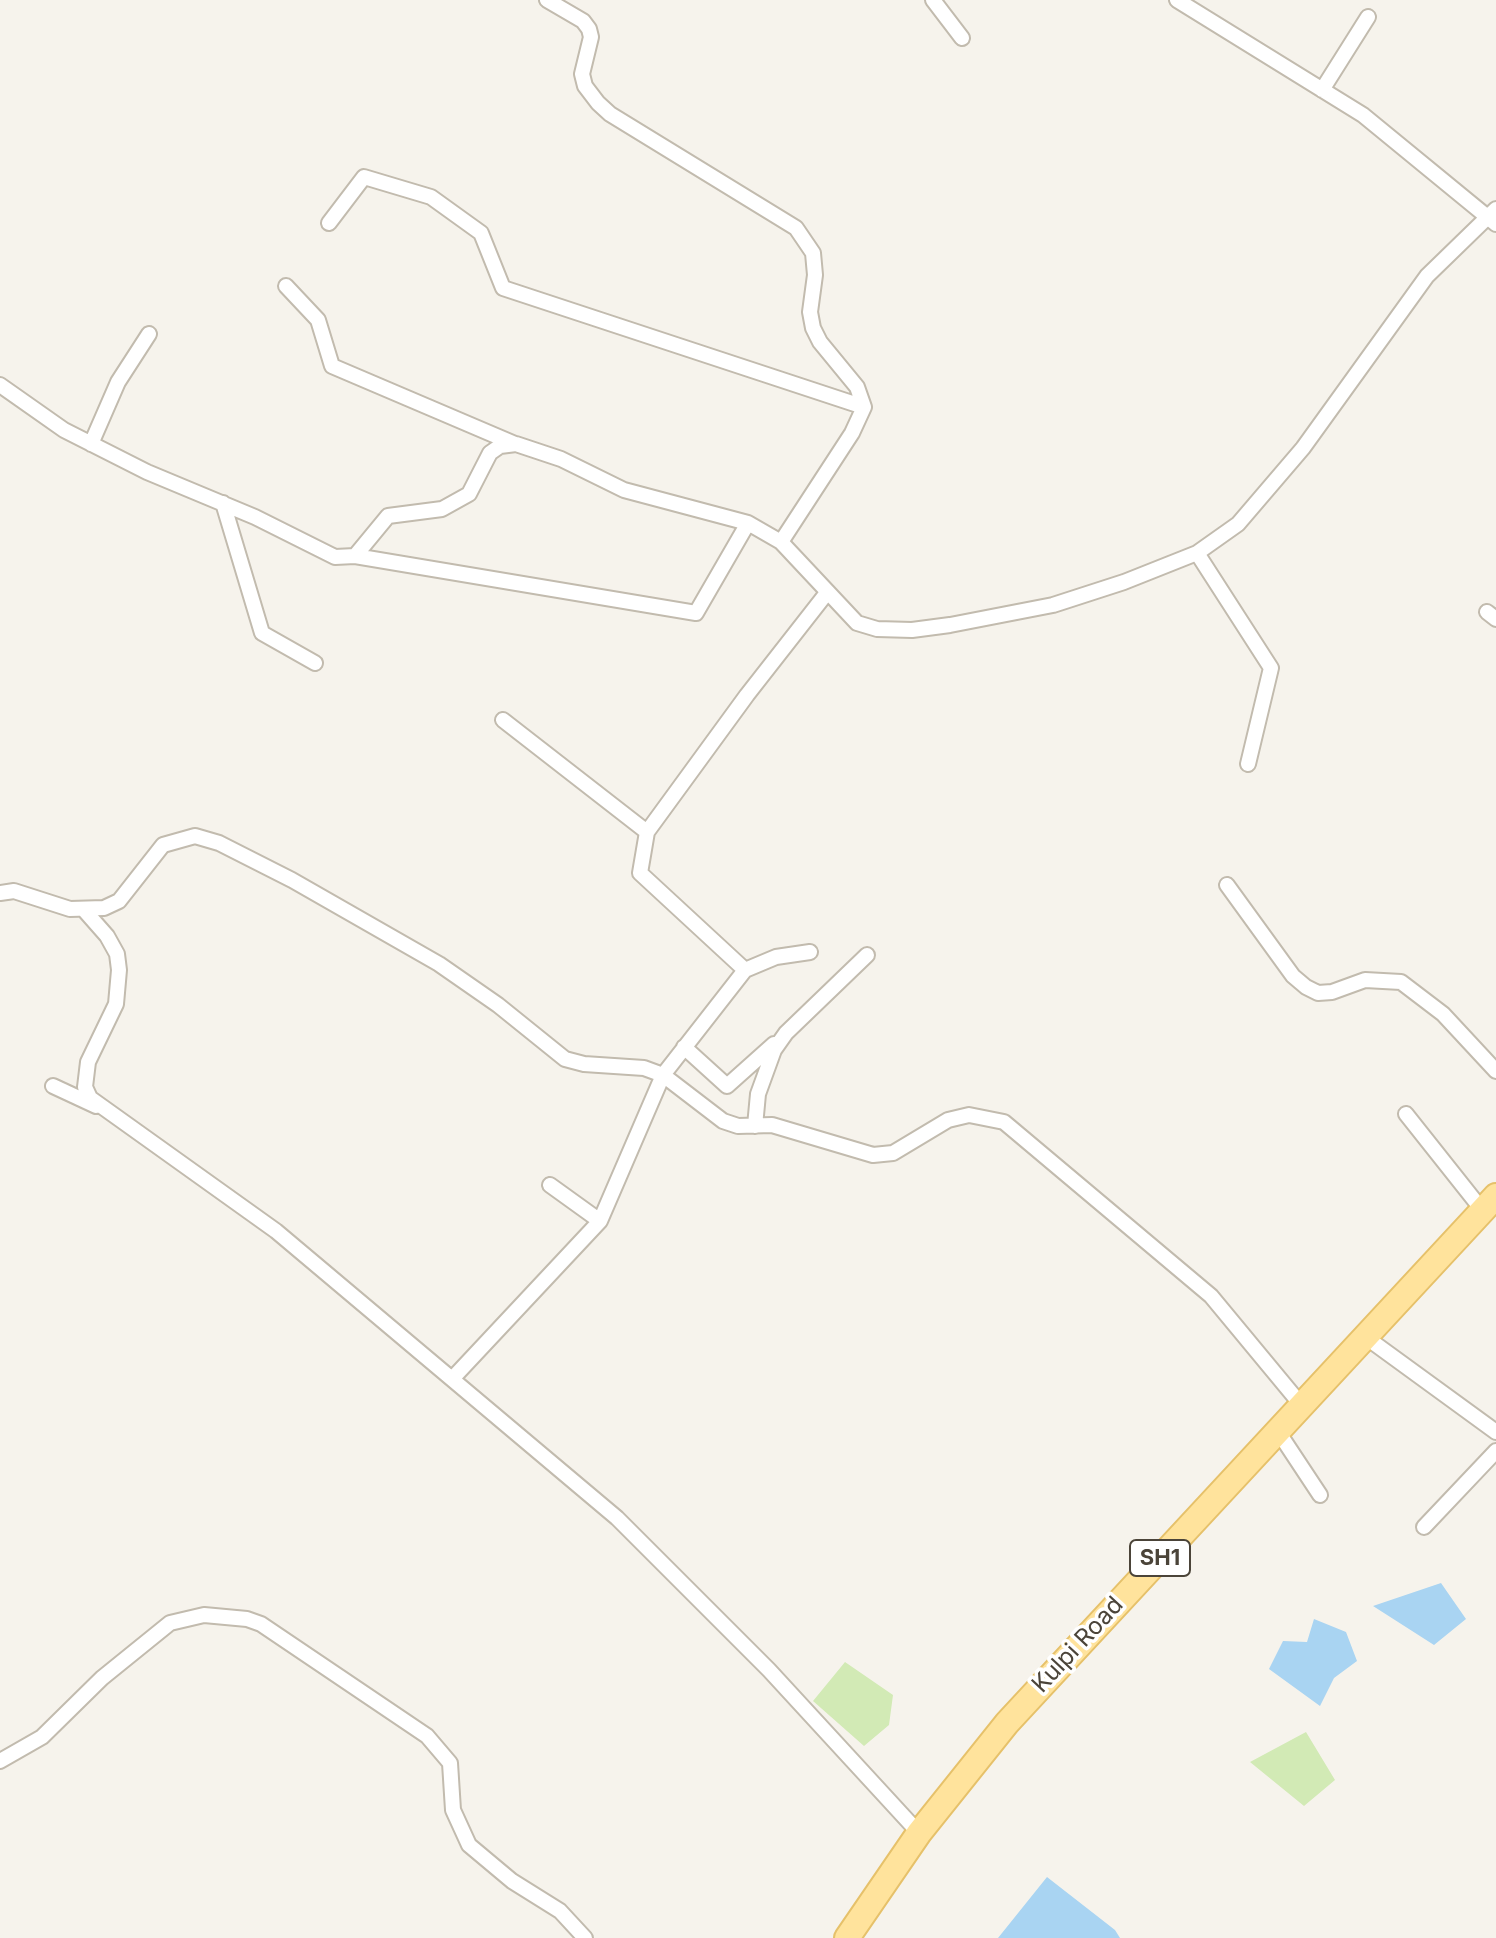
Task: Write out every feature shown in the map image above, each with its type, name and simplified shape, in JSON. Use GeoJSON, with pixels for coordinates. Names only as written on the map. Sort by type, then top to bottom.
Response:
{"type":"FeatureCollection","features":[{"type":"Feature","properties":{"kind":"main road","name":"Kulpi Road"},"geometry":{"type":"LineString","coordinates":[[847,1938],[919,1833],[1017,1712],[1489,1204]]}},
{"type":"Feature","properties":{"kind":"street"},"geometry":{"type":"LineString","coordinates":[[547,0],[583,21],[589,29],[582,74],[585,86],[604,109],[772,212],[807,239],[816,264],[810,312],[813,328],[820,342],[857,387],[864,407],[852,433],[781,542]]}},
{"type":"Feature","properties":{"kind":"street"},"geometry":{"type":"LineString","coordinates":[[933,0],[962,38]]}},
{"type":"Feature","properties":{"kind":"street"},"geometry":{"type":"LineString","coordinates":[[286,286],[318,320],[332,366],[516,444],[561,459],[624,490],[748,523],[781,542],[826,594],[857,623],[877,629],[925,628],[1053,605],[1124,582],[1197,553],[1238,524],[1278,480],[1427,276],[1451,249],[1493,217],[1363,115],[1177,0]]}},
{"type":"Feature","properties":{"kind":"street"},"geometry":{"type":"LineString","coordinates":[[1322,90],[1368,17]]}},
{"type":"Feature","properties":{"kind":"street"},"geometry":{"type":"LineString","coordinates":[[329,223],[364,177],[431,197],[481,233],[503,288],[864,407]]}},
{"type":"Feature","properties":{"kind":"street"},"geometry":{"type":"LineString","coordinates":[[91,444],[118,382],[149,334]]}},
{"type":"Feature","properties":{"kind":"street"},"geometry":{"type":"LineString","coordinates":[[1,391],[64,430],[147,472],[223,503],[320,552],[345,559],[355,556],[696,613],[748,523]]}},
{"type":"Feature","properties":{"kind":"street"},"geometry":{"type":"LineString","coordinates":[[355,556],[388,516],[413,510],[442,509],[469,494],[490,453],[500,446],[516,444]]}},
{"type":"Feature","properties":{"kind":"street"},"geometry":{"type":"LineString","coordinates":[[223,503],[262,633],[315,663]]}},
{"type":"Feature","properties":{"kind":"street"},"geometry":{"type":"LineString","coordinates":[[1197,553],[1271,668],[1248,764]]}},
{"type":"Feature","properties":{"kind":"street"},"geometry":{"type":"LineString","coordinates":[[745,970],[640,873],[647,832],[747,695],[826,594]]}},
{"type":"Feature","properties":{"kind":"street"},"geometry":{"type":"LineString","coordinates":[[503,720],[647,832]]}},
{"type":"Feature","properties":{"kind":"street"},"geometry":{"type":"LineString","coordinates":[[0,893],[14,891],[85,911],[119,901],[163,845],[195,836],[219,843],[439,964],[498,1005],[565,1059],[584,1064],[644,1068],[663,1075],[723,1121],[791,1130],[873,1155],[893,1153],[948,1120],[969,1115],[1004,1122],[1211,1296],[1303,1407]]}},
{"type":"Feature","properties":{"kind":"street"},"geometry":{"type":"LineString","coordinates":[[1227,885],[1293,976],[1306,987],[1318,993],[1332,992],[1365,980],[1401,982],[1443,1014],[1496,1071]]}},
{"type":"Feature","properties":{"kind":"street"},"geometry":{"type":"LineString","coordinates":[[85,911],[107,936],[117,954],[119,970],[116,1004],[84,1076],[90,1098],[100,1108]]}},
{"type":"Feature","properties":{"kind":"street"},"geometry":{"type":"LineString","coordinates":[[452,1379],[600,1221],[663,1075],[745,970],[776,957],[810,952]]}},
{"type":"Feature","properties":{"kind":"street"},"geometry":{"type":"LineString","coordinates":[[684,1047],[727,1086],[867,955]]}},
{"type":"Feature","properties":{"kind":"street"},"geometry":{"type":"LineString","coordinates":[[755,1126],[765,1072],[786,1033]]}},
{"type":"Feature","properties":{"kind":"street"},"geometry":{"type":"LineString","coordinates":[[53,1086],[100,1108],[237,1201],[617,1518],[769,1670],[919,1833]]}},
{"type":"Feature","properties":{"kind":"street"},"geometry":{"type":"LineString","coordinates":[[1406,1114],[1489,1204]]}},
{"type":"Feature","properties":{"kind":"street"},"geometry":{"type":"LineString","coordinates":[[550,1185],[600,1221]]}},
{"type":"Feature","properties":{"kind":"street"},"geometry":{"type":"LineString","coordinates":[[1367,1338],[1496,1432]]}},
{"type":"Feature","properties":{"kind":"street"},"geometry":{"type":"LineString","coordinates":[[1279,1433],[1320,1495]]}},
{"type":"Feature","properties":{"kind":"street"},"geometry":{"type":"LineString","coordinates":[[1424,1527],[1496,1451]]}},
{"type":"Feature","properties":{"kind":"street"},"geometry":{"type":"LineString","coordinates":[[0,1761],[42,1737],[102,1678],[170,1623],[204,1615],[247,1619],[261,1624],[403,1718],[436,1744],[450,1763],[453,1810],[469,1845],[512,1881],[560,1911],[585,1938]]}},
{"type":"Feature","properties":{"kind":"green space"},"geometry":{"type":"Polygon","coordinates":[[[845,1662],[893,1695],[889,1725],[864,1746],[813,1701],[845,1662]]]}},
{"type":"Feature","properties":{"kind":"green space"},"geometry":{"type":"Polygon","coordinates":[[[1306,1732],[1335,1780],[1304,1806],[1250,1762],[1306,1732]]]}},
{"type":"Feature","properties":{"kind":"water"},"geometry":{"type":"Polygon","coordinates":[[[1441,1583],[1466,1619],[1434,1645],[1373,1606],[1441,1583]]]}},
{"type":"Feature","properties":{"kind":"water"},"geometry":{"type":"Polygon","coordinates":[[[1314,1619],[1346,1632],[1357,1661],[1334,1678],[1320,1706],[1269,1669],[1283,1641],[1307,1642],[1314,1619]]]}},
{"type":"Feature","properties":{"kind":"water"},"geometry":{"type":"Polygon","coordinates":[[[1047,1877],[1115,1930],[1120,1938],[998,1938],[1047,1877]]]}}]}
